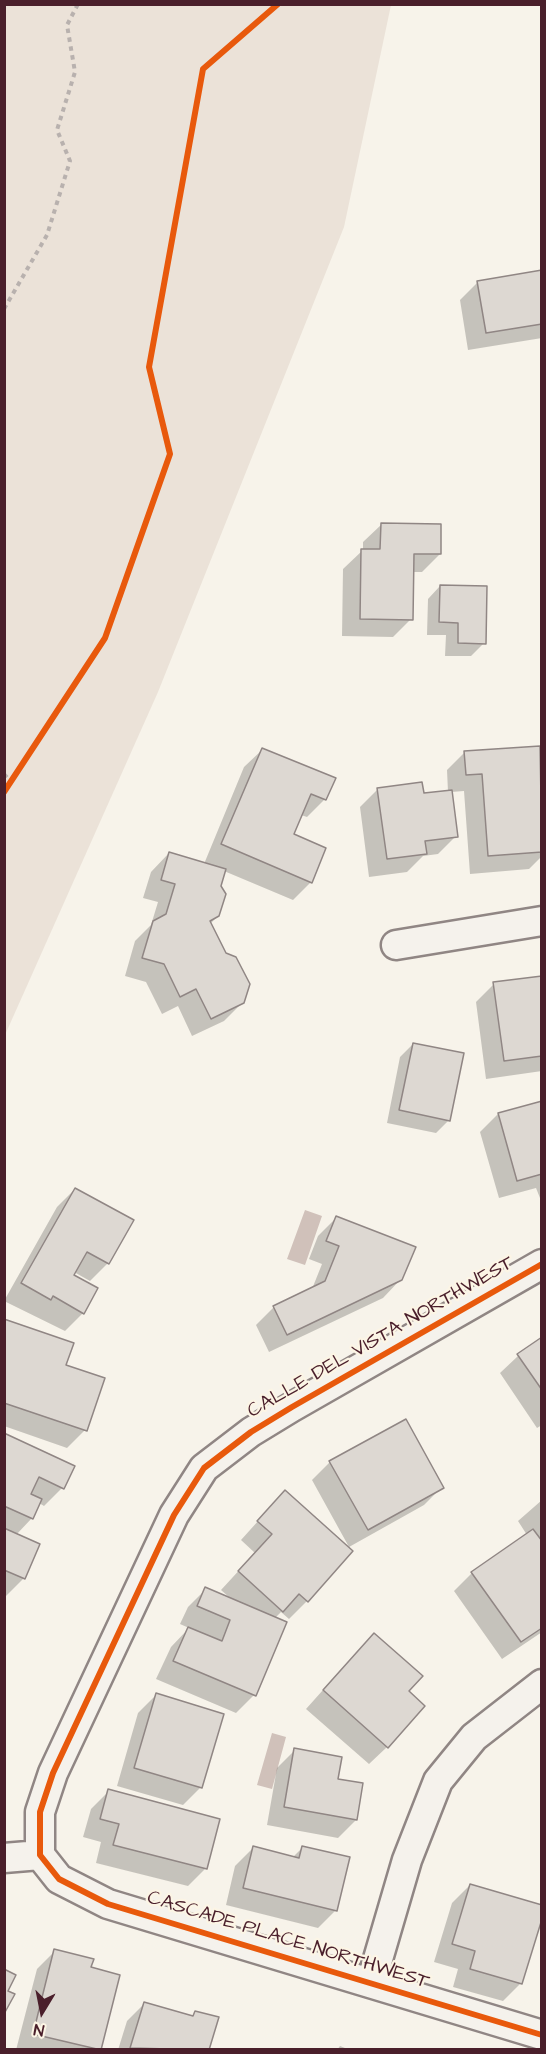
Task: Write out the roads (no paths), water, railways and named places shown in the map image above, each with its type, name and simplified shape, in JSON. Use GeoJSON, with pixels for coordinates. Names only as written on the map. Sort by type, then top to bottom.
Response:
{"type":"FeatureCollection","features":[{"type":"Feature","properties":{"kind":"street"},"geometry":{"type":"LineString","coordinates":[[396,945],[542,921]]}},
{"type":"Feature","properties":{"kind":"street","name":"CALLE DEL VISTA NORTHWEST"},"geometry":{"type":"LineString","coordinates":[[40,1855],[40,1812],[53,1773],[174,1515],[204,1468],[252,1432],[292,1407],[542,1264]]}},
{"type":"Feature","properties":{"kind":"street"},"geometry":{"type":"LineString","coordinates":[[371,1983],[407,1860],[438,1781],[474,1737],[542,1684]]}},
{"type":"Feature","properties":{"kind":"street"},"geometry":{"type":"LineString","coordinates":[[4,1858],[40,1855]]}},
{"type":"Feature","properties":{"kind":"street","name":"CASCADE PLACE NORTHWEST"},"geometry":{"type":"LineString","coordinates":[[40,1855],[59,1879],[108,1904],[542,2035]]}}]}
